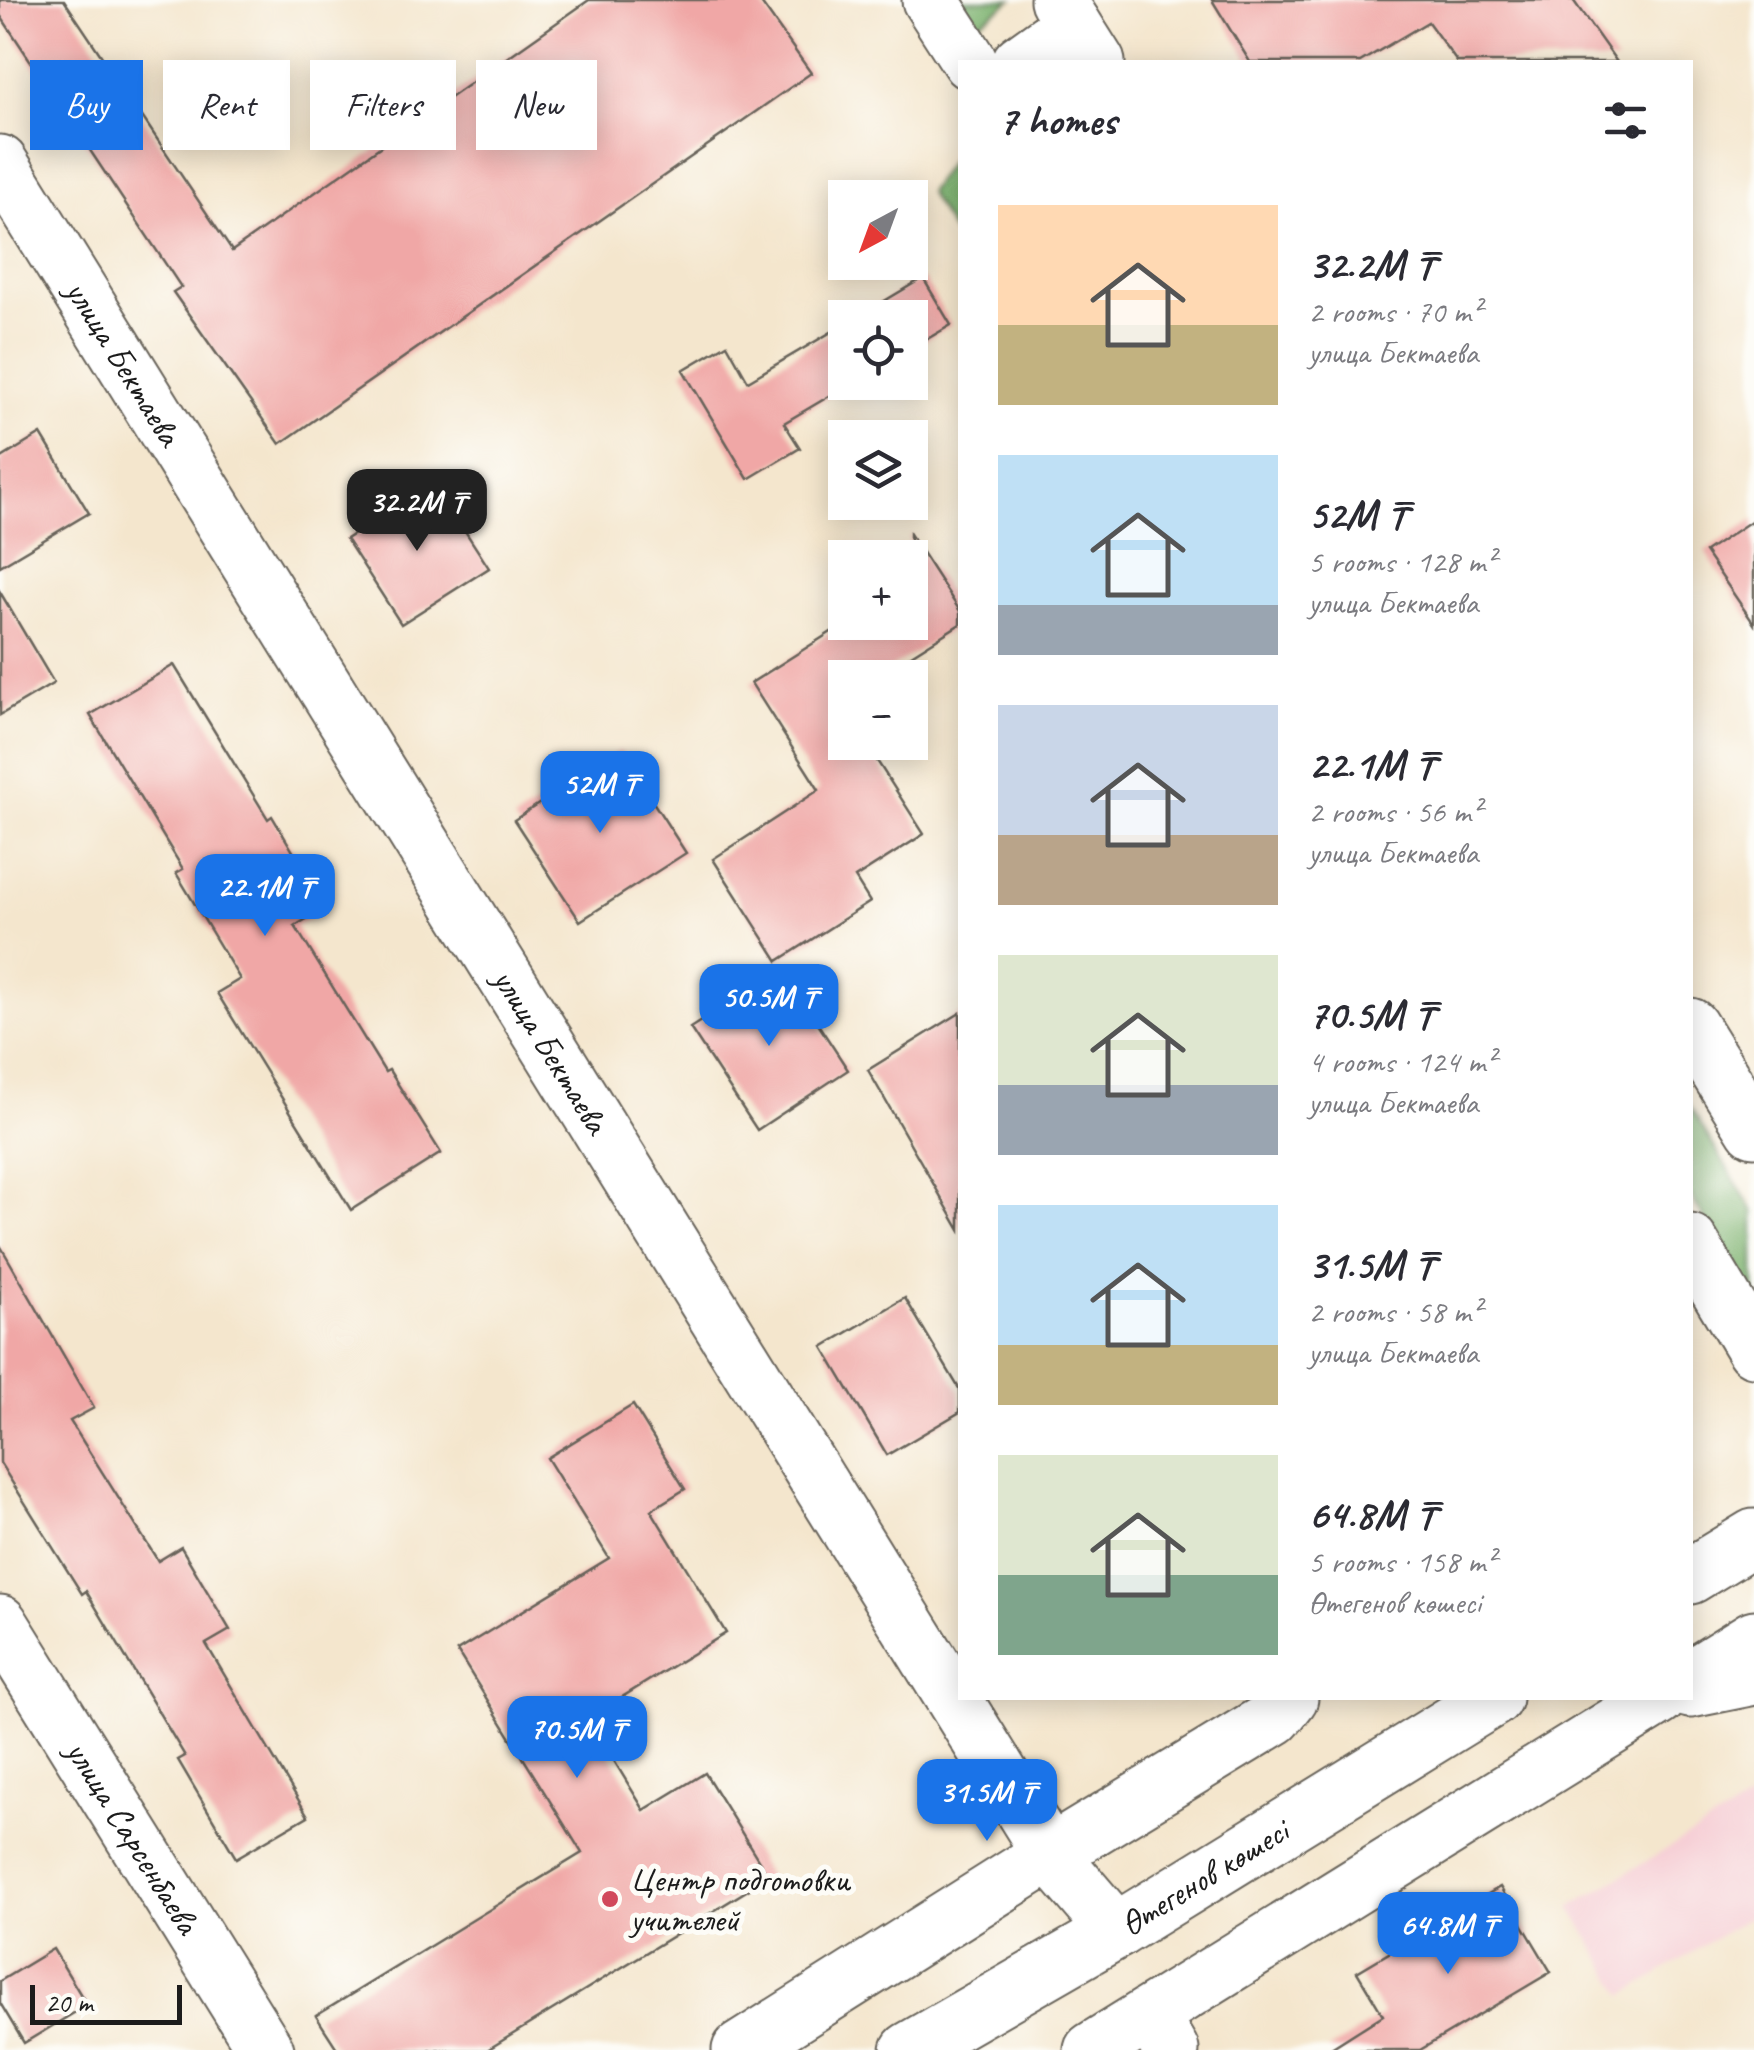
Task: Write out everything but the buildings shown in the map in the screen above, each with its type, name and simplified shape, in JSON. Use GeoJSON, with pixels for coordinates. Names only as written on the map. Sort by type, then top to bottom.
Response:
{"type":"FeatureCollection","features":[{"type":"Feature","properties":{"kind":"street"},"geometry":{"type":"LineString","coordinates":[[930,0],[969,60]]}},
{"type":"Feature","properties":{"kind":"street"},"geometry":{"type":"LineString","coordinates":[[1023,60],[1076,29]]}},
{"type":"Feature","properties":{"kind":"street","name":"улица Бектаева"},"geometry":{"type":"LineString","coordinates":[[0,163],[1050,1854],[1116,1931]]}},
{"type":"Feature","properties":{"kind":"street"},"geometry":{"type":"LineString","coordinates":[[1693,1031],[1754,1130]]}},
{"type":"Feature","properties":{"kind":"street"},"geometry":{"type":"LineString","coordinates":[[1693,1247],[1754,1349]]}},
{"type":"Feature","properties":{"kind":"street"},"geometry":{"type":"LineString","coordinates":[[1693,1574],[1754,1537]]}},
{"type":"Feature","properties":{"kind":"street","name":"улица Сарсенбаева"},"geometry":{"type":"LineString","coordinates":[[0,1623],[266,2050]]}},
{"type":"Feature","properties":{"kind":"street"},"geometry":{"type":"LineString","coordinates":[[1693,1676],[1754,1638]]}},
{"type":"Feature","properties":{"kind":"street"},"geometry":{"type":"LineString","coordinates":[[1693,1689],[1754,1677]]}},
{"type":"Feature","properties":{"kind":"street"},"geometry":{"type":"LineString","coordinates":[[740,2050],[1276,1717],[1289,1700]]}},
{"type":"Feature","properties":{"kind":"street","name":"Өтегенов көшесі"},"geometry":{"type":"LineString","coordinates":[[909,2050],[1116,1931],[1491,1700]]}},
{"type":"Feature","properties":{"kind":"street"},"geometry":{"type":"LineString","coordinates":[[1092,2050],[1160,2032],[1656,1700]]}},
{"type":"Feature","properties":{"kind":"shaded area"},"geometry":{"type":"Polygon","coordinates":[[[1754,1797],[1754,1914],[1624,1995],[1570,1907],[1754,1797]]]}},
{"type":"Feature","properties":{"kind":"green space"},"geometry":{"type":"Polygon","coordinates":[[[960,0],[1012,0],[976,25],[960,0]]]}},
{"type":"Feature","properties":{"kind":"green space"},"geometry":{"type":"Polygon","coordinates":[[[958,150],[958,242],[928,192],[958,150]]]}},
{"type":"Feature","properties":{"kind":"green space"},"geometry":{"type":"Polygon","coordinates":[[[1693,1112],[1754,1212],[1754,1301],[1693,1200],[1693,1112]]]}},
{"type":"Feature","properties":{"kind":"place","name":"Центр подготовки учителей"},"geometry":{"type":"Point","coordinates":[610,1899]}}]}
